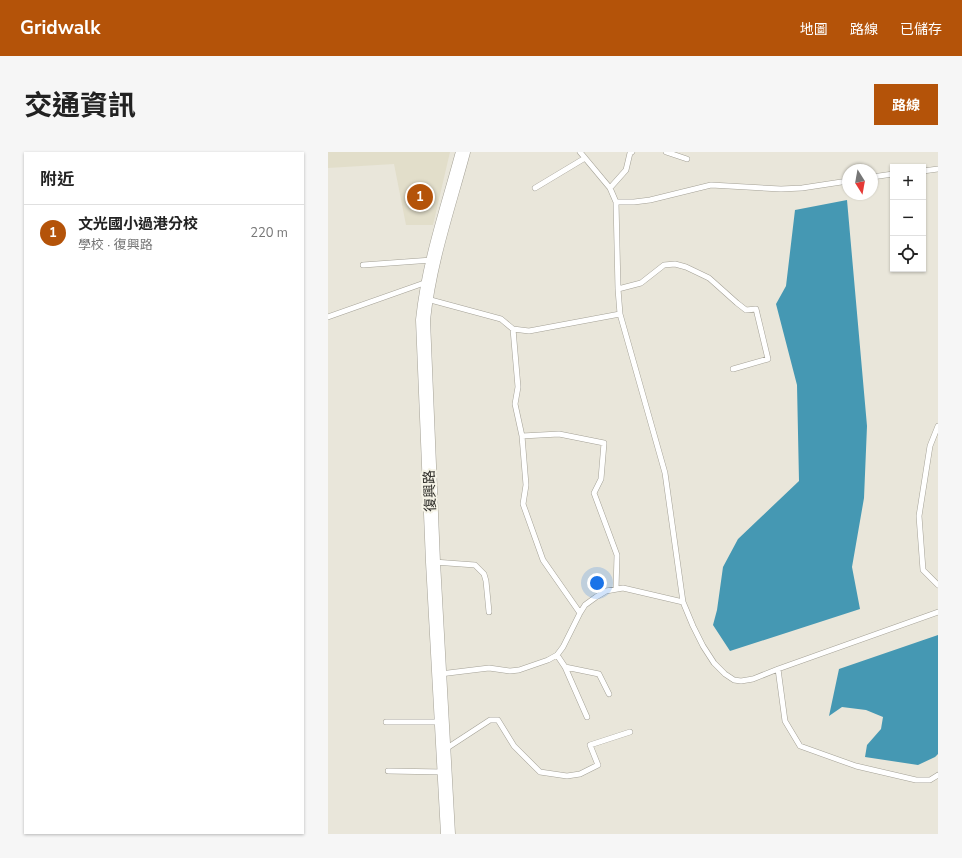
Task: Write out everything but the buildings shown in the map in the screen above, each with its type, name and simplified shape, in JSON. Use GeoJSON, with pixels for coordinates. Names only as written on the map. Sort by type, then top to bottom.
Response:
{"type":"FeatureCollection","features":[{"type":"Feature","properties":{"kind":"street","name":"復興路"},"geometry":{"type":"LineString","coordinates":[[448,834],[433,562],[423,320],[425,298],[432,260],[463,152]]}},
{"type":"Feature","properties":{"kind":"lane"},"geometry":{"type":"LineString","coordinates":[[580,152],[610,188],[616,202],[620,314],[665,472],[683,602],[703,646],[714,662],[734,680],[741,681],[753,679],[938,612]]}},
{"type":"Feature","properties":{"kind":"lane"},"geometry":{"type":"LineString","coordinates":[[610,188],[626,170],[630,153],[632,152]]}},
{"type":"Feature","properties":{"kind":"lane"},"geometry":{"type":"LineString","coordinates":[[666,152],[687,159]]}},
{"type":"Feature","properties":{"kind":"lane"},"geometry":{"type":"LineString","coordinates":[[535,188],[585,158]]}},
{"type":"Feature","properties":{"kind":"lane"},"geometry":{"type":"LineString","coordinates":[[926,171],[938,169]]}},
{"type":"Feature","properties":{"kind":"lane"},"geometry":{"type":"LineString","coordinates":[[878,176],[890,174]]}},
{"type":"Feature","properties":{"kind":"lane"},"geometry":{"type":"LineString","coordinates":[[616,202],[650,200],[711,185],[781,189],[802,188],[842,182]]}},
{"type":"Feature","properties":{"kind":"lane"},"geometry":{"type":"LineString","coordinates":[[363,265],[432,260]]}},
{"type":"Feature","properties":{"kind":"lane"},"geometry":{"type":"LineString","coordinates":[[618,289],[641,283],[664,265],[675,264],[686,267],[709,278],[746,310],[756,309],[768,360],[733,369]]}},
{"type":"Feature","properties":{"kind":"lane"},"geometry":{"type":"LineString","coordinates":[[328,317],[428,281]]}},
{"type":"Feature","properties":{"kind":"lane"},"geometry":{"type":"LineString","coordinates":[[425,298],[501,319],[513,329],[529,331],[620,314]]}},
{"type":"Feature","properties":{"kind":"lane"},"geometry":{"type":"LineString","coordinates":[[513,329],[518,387],[515,404],[522,436],[526,485],[523,504],[543,560],[580,613]]}},
{"type":"Feature","properties":{"kind":"lane"},"geometry":{"type":"LineString","coordinates":[[938,426],[930,446],[919,516],[923,570],[938,585]]}},
{"type":"Feature","properties":{"kind":"lane"},"geometry":{"type":"LineString","coordinates":[[522,436],[559,434],[604,443],[601,479],[594,493],[617,555],[616,589]]}},
{"type":"Feature","properties":{"kind":"lane"},"geometry":{"type":"LineString","coordinates":[[433,562],[475,564],[484,574],[489,612]]}},
{"type":"Feature","properties":{"kind":"lane"},"geometry":{"type":"LineString","coordinates":[[439,674],[489,668],[510,671],[519,670],[533,666],[557,655],[563,647],[585,606],[606,591],[623,588],[683,602]]}},
{"type":"Feature","properties":{"kind":"lane"},"geometry":{"type":"LineString","coordinates":[[557,655],[565,667],[587,717]]}},
{"type":"Feature","properties":{"kind":"lane"},"geometry":{"type":"LineString","coordinates":[[565,667],[599,674],[609,694]]}},
{"type":"Feature","properties":{"kind":"lane"},"geometry":{"type":"LineString","coordinates":[[778,669],[785,721],[800,746],[856,766],[916,780],[930,780],[938,775]]}},
{"type":"Feature","properties":{"kind":"lane"},"geometry":{"type":"LineString","coordinates":[[444,751],[490,720],[498,720],[514,746],[540,772],[567,776],[580,774],[598,765],[590,745],[630,732]]}},
{"type":"Feature","properties":{"kind":"lane"},"geometry":{"type":"LineString","coordinates":[[386,722],[442,722]]}},
{"type":"Feature","properties":{"kind":"lane"},"geometry":{"type":"LineString","coordinates":[[388,771],[445,772]]}},
{"type":"Feature","properties":{"kind":"shaded area"},"geometry":{"type":"Polygon","coordinates":[[[328,152],[450,152],[433,225],[406,225],[394,164],[328,168],[328,152]]]}},
{"type":"Feature","properties":{"kind":"water"},"geometry":{"type":"Polygon","coordinates":[[[847,200],[867,426],[864,498],[852,567],[860,609],[730,651],[713,625],[717,610],[723,567],[738,539],[799,481],[797,385],[776,304],[786,286],[795,210],[847,200]]]}},
{"type":"Feature","properties":{"kind":"water"},"geometry":{"type":"Polygon","coordinates":[[[938,635],[938,754],[918,765],[865,757],[867,745],[881,729],[883,717],[866,710],[842,707],[829,716],[839,669],[938,635]]]}},
{"type":"Feature","properties":{"kind":"place","name":"文光國小過港分校"},"geometry":{"type":"Point","coordinates":[420,197]}}]}
